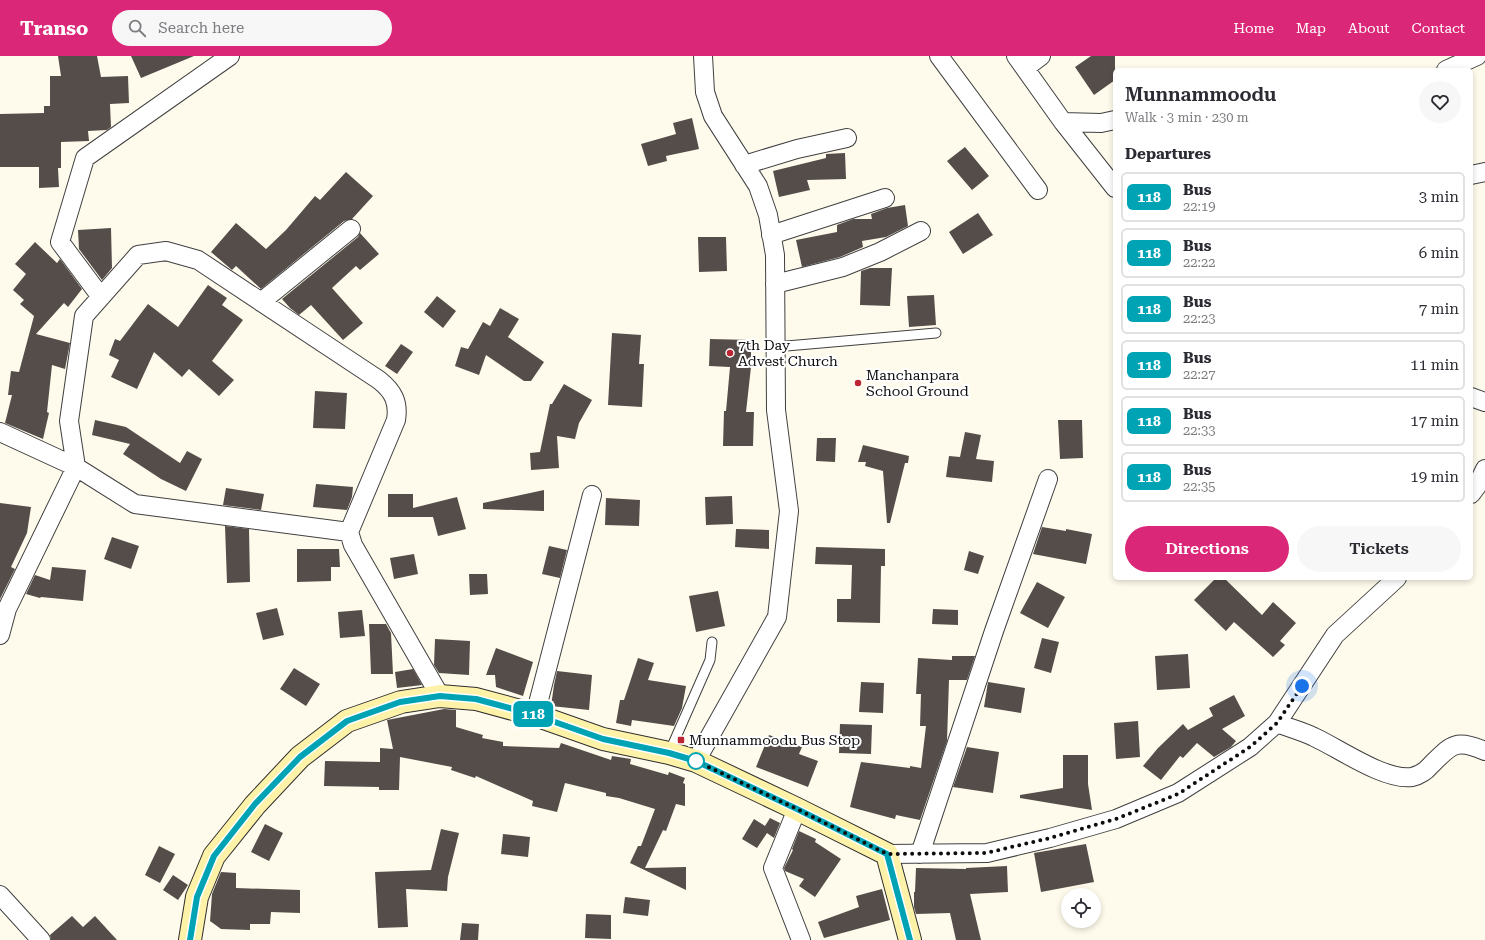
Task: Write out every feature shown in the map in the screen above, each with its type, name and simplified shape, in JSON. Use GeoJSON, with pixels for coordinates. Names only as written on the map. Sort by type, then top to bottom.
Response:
{"type":"FeatureCollection","features":[{"type":"Feature","properties":{"kind":"main road"},"geometry":{"type":"LineString","coordinates":[[190,940],[197,897],[214,856],[255,804],[300,757],[347,721],[400,702],[440,696],[476,699],[535,715],[603,739],[669,753],[696,761],[887,854],[910,940]]}},
{"type":"Feature","properties":{"kind":"street"},"geometry":{"type":"LineString","coordinates":[[100,297],[60,242],[85,158],[230,56]]}},
{"type":"Feature","properties":{"kind":"street"},"geometry":{"type":"LineString","coordinates":[[696,761],[777,617],[789,511],[776,410],[775,255],[768,214],[758,186],[713,116],[705,92],[703,56]]}},
{"type":"Feature","properties":{"kind":"street"},"geometry":{"type":"LineString","coordinates":[[939,56],[1038,190]]}},
{"type":"Feature","properties":{"kind":"street"},"geometry":{"type":"LineString","coordinates":[[1041,56],[1021,62],[1063,122],[1113,185]]}},
{"type":"Feature","properties":{"kind":"street"},"geometry":{"type":"LineString","coordinates":[[1450,68],[1477,56]]}},
{"type":"Feature","properties":{"kind":"street"},"geometry":{"type":"LineString","coordinates":[[1063,122],[1101,123],[1113,120]]}},
{"type":"Feature","properties":{"kind":"street"},"geometry":{"type":"LineString","coordinates":[[744,165],[797,149],[847,138]]}},
{"type":"Feature","properties":{"kind":"street"},"geometry":{"type":"LineString","coordinates":[[1473,175],[1485,172]]}},
{"type":"Feature","properties":{"kind":"street"},"geometry":{"type":"LineString","coordinates":[[771,235],[885,198]]}},
{"type":"Feature","properties":{"kind":"street"},"geometry":{"type":"LineString","coordinates":[[261,302],[351,228]]}},
{"type":"Feature","properties":{"kind":"street"},"geometry":{"type":"LineString","coordinates":[[775,284],[844,267],[880,252],[921,231]]}},
{"type":"Feature","properties":{"kind":"street"},"geometry":{"type":"LineString","coordinates":[[0,635],[7,609],[76,467],[70,421],[84,316],[138,255],[166,251],[198,260],[378,380],[388,387],[394,396],[396,402],[396,420],[349,532],[353,545],[440,696]]}},
{"type":"Feature","properties":{"kind":"street"},"geometry":{"type":"LineString","coordinates":[[1473,398],[1485,402]]}},
{"type":"Feature","properties":{"kind":"street"},"geometry":{"type":"LineString","coordinates":[[0,432],[76,467],[135,504],[349,532]]}},
{"type":"Feature","properties":{"kind":"street"},"geometry":{"type":"LineString","coordinates":[[1473,491],[1485,469]]}},
{"type":"Feature","properties":{"kind":"street"},"geometry":{"type":"LineString","coordinates":[[920,854],[994,631],[1048,479]]}},
{"type":"Feature","properties":{"kind":"street"},"geometry":{"type":"LineString","coordinates":[[535,715],[592,495]]}},
{"type":"Feature","properties":{"kind":"street"},"geometry":{"type":"LineString","coordinates":[[887,854],[986,853],[1050,838],[1116,819],[1178,794],[1250,747],[1277,723],[1335,636],[1395,580]]}},
{"type":"Feature","properties":{"kind":"street"},"geometry":{"type":"LineString","coordinates":[[1277,723],[1314,737],[1374,768],[1401,777],[1413,777],[1422,774],[1441,754],[1450,747],[1461,744],[1472,745],[1485,750]]}},
{"type":"Feature","properties":{"kind":"street"},"geometry":{"type":"LineString","coordinates":[[797,809],[773,868],[801,940]]}},
{"type":"Feature","properties":{"kind":"street"},"geometry":{"type":"LineString","coordinates":[[0,895],[41,940]]}},
{"type":"Feature","properties":{"kind":"lane"},"geometry":{"type":"LineString","coordinates":[[775,347],[936,332]]}},
{"type":"Feature","properties":{"kind":"lane"},"geometry":{"type":"LineString","coordinates":[[669,753],[710,660],[712,642]]}},
{"type":"Feature","properties":{"kind":"building"},"geometry":{"type":"Polygon","coordinates":[[[58,56],[97,56],[101,77],[128,76],[129,103],[110,104],[111,127],[107,130],[88,131],[89,141],[61,142],[61,168],[58,168],[59,187],[39,188],[39,167],[0,167],[0,114],[44,113],[44,106],[50,106],[50,76],[61,76],[58,56]]]}},
{"type":"Feature","properties":{"kind":"building"},"geometry":{"type":"Polygon","coordinates":[[[131,56],[194,56],[141,78],[131,56]]]}},
{"type":"Feature","properties":{"kind":"building"},"geometry":{"type":"Polygon","coordinates":[[[1091,56],[1115,56],[1113,81],[1094,95],[1075,67],[1091,56]]]}},
{"type":"Feature","properties":{"kind":"building"},"geometry":{"type":"Polygon","coordinates":[[[692,118],[699,149],[666,156],[667,161],[648,166],[641,144],[676,134],[673,123],[692,118]]]}},
{"type":"Feature","properties":{"kind":"building"},"geometry":{"type":"Polygon","coordinates":[[[965,147],[989,176],[972,190],[947,161],[965,147]]]}},
{"type":"Feature","properties":{"kind":"building"},"geometry":{"type":"Polygon","coordinates":[[[845,153],[846,179],[807,180],[810,190],[779,197],[773,171],[826,158],[826,154],[845,153]]]}},
{"type":"Feature","properties":{"kind":"building"},"geometry":{"type":"Polygon","coordinates":[[[346,172],[373,196],[352,219],[344,221],[261,289],[236,266],[232,270],[211,252],[236,223],[266,249],[286,230],[315,196],[320,200],[346,172]]]}},
{"type":"Feature","properties":{"kind":"building"},"geometry":{"type":"Polygon","coordinates":[[[905,205],[908,226],[886,237],[862,241],[863,247],[840,257],[802,267],[796,240],[837,232],[837,225],[853,219],[872,219],[871,214],[887,208],[905,205]]]}},
{"type":"Feature","properties":{"kind":"building"},"geometry":{"type":"Polygon","coordinates":[[[978,213],[993,235],[963,254],[949,232],[978,213]]]}},
{"type":"Feature","properties":{"kind":"building"},"geometry":{"type":"Polygon","coordinates":[[[111,228],[112,268],[102,280],[79,249],[78,230],[111,228]]]}},
{"type":"Feature","properties":{"kind":"building"},"geometry":{"type":"Polygon","coordinates":[[[360,233],[379,254],[360,270],[356,266],[332,288],[363,323],[343,340],[311,305],[299,315],[282,299],[358,237],[360,233]]]}},
{"type":"Feature","properties":{"kind":"building"},"geometry":{"type":"Polygon","coordinates":[[[698,237],[726,237],[727,271],[699,272],[698,237]]]}},
{"type":"Feature","properties":{"kind":"building"},"geometry":{"type":"Polygon","coordinates":[[[35,242],[57,263],[60,259],[82,289],[68,307],[64,303],[36,334],[70,343],[65,369],[52,365],[47,412],[49,413],[43,439],[5,423],[12,395],[8,395],[11,371],[19,372],[34,316],[20,304],[24,300],[13,290],[26,274],[15,264],[35,242]]]}},
{"type":"Feature","properties":{"kind":"building"},"geometry":{"type":"Polygon","coordinates":[[[870,268],[892,268],[890,306],[860,305],[861,271],[870,268]]]}},
{"type":"Feature","properties":{"kind":"building"},"geometry":{"type":"Polygon","coordinates":[[[208,285],[227,298],[222,305],[243,320],[212,361],[234,380],[219,396],[189,369],[182,377],[154,352],[137,389],[111,377],[119,360],[109,355],[115,339],[120,341],[148,304],[178,327],[208,285]]]}},
{"type":"Feature","properties":{"kind":"building"},"geometry":{"type":"Polygon","coordinates":[[[934,295],[936,325],[909,327],[907,296],[934,295]]]}},
{"type":"Feature","properties":{"kind":"building"},"geometry":{"type":"Polygon","coordinates":[[[437,296],[456,311],[443,328],[424,312],[437,296]]]}},
{"type":"Feature","properties":{"kind":"building"},"geometry":{"type":"Polygon","coordinates":[[[500,308],[519,319],[508,337],[544,362],[531,381],[524,381],[486,355],[479,375],[455,366],[461,347],[468,349],[483,322],[490,326],[500,308]]]}},
{"type":"Feature","properties":{"kind":"building"},"geometry":{"type":"Polygon","coordinates":[[[612,333],[641,335],[639,364],[644,364],[642,407],[608,405],[612,333]]]}},
{"type":"Feature","properties":{"kind":"building"},"geometry":{"type":"Polygon","coordinates":[[[710,339],[751,340],[751,367],[746,412],[754,412],[753,446],[723,446],[724,411],[726,411],[730,367],[709,366],[710,339]]]}},
{"type":"Feature","properties":{"kind":"building"},"geometry":{"type":"Polygon","coordinates":[[[401,344],[413,352],[397,374],[385,366],[401,344]]]}},
{"type":"Feature","properties":{"kind":"building"},"geometry":{"type":"Polygon","coordinates":[[[564,384],[592,400],[579,423],[575,439],[557,436],[559,468],[531,470],[530,453],[540,452],[550,404],[552,404],[564,384]]]}},
{"type":"Feature","properties":{"kind":"building"},"geometry":{"type":"Polygon","coordinates":[[[315,391],[347,393],[345,429],[313,428],[315,391]]]}},
{"type":"Feature","properties":{"kind":"building"},"geometry":{"type":"Polygon","coordinates":[[[95,420],[126,427],[180,463],[187,451],[202,459],[186,491],[161,479],[123,454],[130,444],[92,435],[95,420]]]}},
{"type":"Feature","properties":{"kind":"building"},"geometry":{"type":"Polygon","coordinates":[[[1058,420],[1082,420],[1083,458],[1060,459],[1058,420]]]}},
{"type":"Feature","properties":{"kind":"building"},"geometry":{"type":"Polygon","coordinates":[[[965,432],[981,435],[976,459],[994,461],[992,482],[946,477],[949,456],[960,457],[965,432]]]}},
{"type":"Feature","properties":{"kind":"building"},"geometry":{"type":"Polygon","coordinates":[[[817,438],[836,438],[835,462],[816,461],[817,438]]]}},
{"type":"Feature","properties":{"kind":"building"},"geometry":{"type":"Polygon","coordinates":[[[863,445],[909,456],[908,463],[905,463],[890,523],[887,523],[883,471],[865,466],[866,462],[858,462],[863,445]]]}},
{"type":"Feature","properties":{"kind":"building"},"geometry":{"type":"Polygon","coordinates":[[[316,484],[353,487],[352,497],[347,510],[313,507],[316,484]]]}},
{"type":"Feature","properties":{"kind":"building"},"geometry":{"type":"Polygon","coordinates":[[[226,488],[264,494],[261,510],[223,505],[226,488]]]}},
{"type":"Feature","properties":{"kind":"building"},"geometry":{"type":"Polygon","coordinates":[[[544,490],[544,511],[483,509],[483,503],[544,490]]]}},
{"type":"Feature","properties":{"kind":"building"},"geometry":{"type":"Polygon","coordinates":[[[388,494],[413,494],[413,508],[457,497],[466,529],[438,536],[433,517],[388,517],[388,494]]]}},
{"type":"Feature","properties":{"kind":"building"},"geometry":{"type":"Polygon","coordinates":[[[732,496],[733,524],[706,525],[705,497],[732,496]]]}},
{"type":"Feature","properties":{"kind":"building"},"geometry":{"type":"Polygon","coordinates":[[[606,498],[640,500],[639,526],[605,525],[606,498]]]}},
{"type":"Feature","properties":{"kind":"building"},"geometry":{"type":"Polygon","coordinates":[[[0,503],[31,507],[27,533],[11,567],[15,569],[0,599],[0,503]]]}},
{"type":"Feature","properties":{"kind":"building"},"geometry":{"type":"Polygon","coordinates":[[[225,526],[249,529],[250,582],[227,583],[225,526]]]}},
{"type":"Feature","properties":{"kind":"building"},"geometry":{"type":"Polygon","coordinates":[[[1042,527],[1066,531],[1066,529],[1092,534],[1086,564],[1033,554],[1042,527]]]}},
{"type":"Feature","properties":{"kind":"building"},"geometry":{"type":"Polygon","coordinates":[[[736,529],[769,530],[769,549],[735,547],[736,529]]]}},
{"type":"Feature","properties":{"kind":"building"},"geometry":{"type":"Polygon","coordinates":[[[112,537],[139,546],[131,569],[104,559],[112,537]]]}},
{"type":"Feature","properties":{"kind":"building"},"geometry":{"type":"Polygon","coordinates":[[[549,546],[567,550],[560,578],[542,574],[549,546]]]}},
{"type":"Feature","properties":{"kind":"building"},"geometry":{"type":"Polygon","coordinates":[[[816,547],[885,549],[885,566],[881,566],[880,623],[837,622],[837,599],[851,599],[852,565],[815,564],[816,547]]]}},
{"type":"Feature","properties":{"kind":"building"},"geometry":{"type":"Polygon","coordinates":[[[297,549],[339,549],[340,567],[331,567],[331,581],[297,582],[297,549]]]}},
{"type":"Feature","properties":{"kind":"building"},"geometry":{"type":"Polygon","coordinates":[[[969,551],[984,556],[978,574],[964,570],[969,551]]]}},
{"type":"Feature","properties":{"kind":"building"},"geometry":{"type":"Polygon","coordinates":[[[414,554],[418,574],[394,579],[390,558],[414,554]]]}},
{"type":"Feature","properties":{"kind":"building"},"geometry":{"type":"Polygon","coordinates":[[[52,567],[86,570],[83,601],[40,598],[26,594],[35,575],[50,580],[52,567]]]}},
{"type":"Feature","properties":{"kind":"building"},"geometry":{"type":"Polygon","coordinates":[[[469,574],[487,574],[488,594],[470,595],[469,574]]]}},
{"type":"Feature","properties":{"kind":"building"},"geometry":{"type":"Polygon","coordinates":[[[1214,580],[1226,580],[1262,615],[1273,602],[1296,623],[1280,641],[1285,645],[1273,657],[1234,622],[1226,631],[1194,600],[1214,580]]]}},
{"type":"Feature","properties":{"kind":"building"},"geometry":{"type":"Polygon","coordinates":[[[1037,582],[1065,597],[1048,628],[1020,613],[1037,582]]]}},
{"type":"Feature","properties":{"kind":"building"},"geometry":{"type":"Polygon","coordinates":[[[718,591],[725,626],[696,632],[689,596],[718,591]]]}},
{"type":"Feature","properties":{"kind":"building"},"geometry":{"type":"Polygon","coordinates":[[[277,608],[284,635],[263,640],[256,613],[277,608]]]}},
{"type":"Feature","properties":{"kind":"building"},"geometry":{"type":"Polygon","coordinates":[[[933,609],[958,610],[958,625],[932,624],[933,609]]]}},
{"type":"Feature","properties":{"kind":"building"},"geometry":{"type":"Polygon","coordinates":[[[362,610],[365,636],[340,638],[338,612],[362,610]]]}},
{"type":"Feature","properties":{"kind":"building"},"geometry":{"type":"Polygon","coordinates":[[[369,624],[386,624],[391,633],[393,674],[371,674],[369,624]]]}},
{"type":"Feature","properties":{"kind":"building"},"geometry":{"type":"Polygon","coordinates":[[[1042,638],[1059,642],[1051,673],[1034,668],[1042,638]]]}},
{"type":"Feature","properties":{"kind":"building"},"geometry":{"type":"Polygon","coordinates":[[[435,639],[470,641],[469,675],[439,673],[434,665],[435,639]]]}},
{"type":"Feature","properties":{"kind":"building"},"geometry":{"type":"Polygon","coordinates":[[[496,648],[533,662],[523,696],[496,687],[495,675],[486,675],[496,648]]]}},
{"type":"Feature","properties":{"kind":"building"},"geometry":{"type":"Polygon","coordinates":[[[1188,654],[1190,688],[1157,690],[1155,656],[1188,654]]]}},
{"type":"Feature","properties":{"kind":"building"},"geometry":{"type":"Polygon","coordinates":[[[952,656],[975,656],[967,680],[949,680],[947,741],[920,820],[896,815],[895,819],[850,807],[861,762],[921,768],[926,726],[920,726],[921,694],[916,694],[918,658],[952,660],[952,656]]]}},
{"type":"Feature","properties":{"kind":"building"},"geometry":{"type":"Polygon","coordinates":[[[638,658],[654,663],[648,680],[686,686],[682,708],[674,726],[632,720],[631,726],[616,723],[620,700],[624,700],[638,658]]]}},
{"type":"Feature","properties":{"kind":"building"},"geometry":{"type":"Polygon","coordinates":[[[294,668],[320,684],[306,706],[280,689],[294,668]]]}},
{"type":"Feature","properties":{"kind":"building"},"geometry":{"type":"Polygon","coordinates":[[[413,669],[422,685],[397,688],[395,672],[413,669]]]}},
{"type":"Feature","properties":{"kind":"building"},"geometry":{"type":"Polygon","coordinates":[[[557,671],[592,675],[589,710],[551,706],[557,671]]]}},
{"type":"Feature","properties":{"kind":"building"},"geometry":{"type":"Polygon","coordinates":[[[861,682],[884,683],[883,713],[859,712],[861,682]]]}},
{"type":"Feature","properties":{"kind":"building"},"geometry":{"type":"Polygon","coordinates":[[[988,682],[1025,688],[1021,713],[984,707],[988,682]]]}},
{"type":"Feature","properties":{"kind":"building"},"geometry":{"type":"Polygon","coordinates":[[[1234,695],[1245,716],[1222,729],[1236,741],[1231,747],[1214,757],[1197,743],[1183,758],[1180,756],[1161,780],[1143,766],[1158,748],[1183,724],[1188,730],[1213,716],[1209,708],[1234,695]]]}},
{"type":"Feature","properties":{"kind":"building"},"geometry":{"type":"Polygon","coordinates":[[[444,709],[456,710],[456,727],[483,735],[482,738],[503,742],[503,746],[559,748],[561,743],[611,760],[612,756],[631,759],[630,764],[668,775],[669,772],[685,778],[683,783],[685,784],[685,806],[676,804],[666,831],[663,830],[645,868],[686,867],[686,890],[630,863],[638,846],[641,846],[655,809],[619,798],[606,796],[606,793],[565,783],[557,812],[532,806],[533,801],[476,776],[475,778],[451,770],[452,767],[400,757],[399,790],[379,790],[379,787],[324,786],[325,761],[380,762],[380,748],[393,749],[387,720],[444,709]]]}},
{"type":"Feature","properties":{"kind":"building"},"geometry":{"type":"Polygon","coordinates":[[[1138,721],[1140,757],[1116,759],[1114,723],[1138,721]]]}},
{"type":"Feature","properties":{"kind":"building"},"geometry":{"type":"Polygon","coordinates":[[[840,724],[872,725],[871,754],[839,753],[840,724]]]}},
{"type":"Feature","properties":{"kind":"building"},"geometry":{"type":"Polygon","coordinates":[[[769,735],[802,747],[799,754],[818,761],[808,787],[756,767],[769,735]]]}},
{"type":"Feature","properties":{"kind":"building"},"geometry":{"type":"Polygon","coordinates":[[[967,747],[999,752],[993,793],[953,787],[967,747]]]}},
{"type":"Feature","properties":{"kind":"building"},"geometry":{"type":"Polygon","coordinates":[[[1063,755],[1088,755],[1088,784],[1092,810],[1020,798],[1020,795],[1063,788],[1063,755]]]}},
{"type":"Feature","properties":{"kind":"building"},"geometry":{"type":"Polygon","coordinates":[[[770,818],[780,823],[774,838],[767,833],[757,848],[742,839],[754,819],[765,826],[770,818]]]}},
{"type":"Feature","properties":{"kind":"building"},"geometry":{"type":"Polygon","coordinates":[[[265,824],[283,833],[269,861],[251,852],[265,824]]]}},
{"type":"Feature","properties":{"kind":"building"},"geometry":{"type":"Polygon","coordinates":[[[441,829],[459,833],[448,877],[447,891],[406,889],[408,927],[378,928],[375,872],[431,870],[441,829]]]}},
{"type":"Feature","properties":{"kind":"building"},"geometry":{"type":"Polygon","coordinates":[[[799,831],[816,839],[815,842],[841,859],[815,897],[799,886],[804,879],[785,871],[784,868],[793,850],[792,849],[799,831]]]}},
{"type":"Feature","properties":{"kind":"building"},"geometry":{"type":"Polygon","coordinates":[[[503,834],[530,837],[528,857],[501,854],[503,834]]]}},
{"type":"Feature","properties":{"kind":"building"},"geometry":{"type":"Polygon","coordinates":[[[1086,844],[1094,882],[1041,892],[1034,853],[1086,844]]]}},
{"type":"Feature","properties":{"kind":"building"},"geometry":{"type":"Polygon","coordinates":[[[159,846],[175,854],[160,883],[145,875],[159,846]]]}},
{"type":"Feature","properties":{"kind":"building"},"geometry":{"type":"Polygon","coordinates":[[[1007,866],[1008,892],[970,894],[981,940],[956,940],[950,913],[916,914],[914,907],[914,892],[916,868],[966,869],[1007,866]]]}},
{"type":"Feature","properties":{"kind":"building"},"geometry":{"type":"Polygon","coordinates":[[[221,872],[236,873],[236,888],[300,890],[300,913],[271,912],[270,924],[250,924],[250,930],[221,929],[210,921],[212,894],[221,872]]]}},
{"type":"Feature","properties":{"kind":"building"},"geometry":{"type":"Polygon","coordinates":[[[173,875],[188,885],[178,900],[163,890],[173,875]]]}},
{"type":"Feature","properties":{"kind":"building"},"geometry":{"type":"Polygon","coordinates":[[[882,889],[890,920],[824,938],[818,922],[859,907],[856,896],[882,889]]]}},
{"type":"Feature","properties":{"kind":"building"},"geometry":{"type":"Polygon","coordinates":[[[625,897],[650,900],[648,916],[623,913],[625,897]]]}},
{"type":"Feature","properties":{"kind":"building"},"geometry":{"type":"Polygon","coordinates":[[[586,914],[611,915],[611,939],[585,938],[586,914]]]}},
{"type":"Feature","properties":{"kind":"building"},"geometry":{"type":"Polygon","coordinates":[[[72,916],[83,927],[95,916],[117,940],[51,940],[50,935],[72,916]]]}},
{"type":"Feature","properties":{"kind":"building"},"geometry":{"type":"Polygon","coordinates":[[[462,923],[479,924],[478,940],[460,940],[462,923]]]}},
{"type":"Feature","properties":{"kind":"bus line","name":"118"},"geometry":{"type":"LineString","coordinates":[[190,940],[197,897],[214,856],[255,804],[300,757],[347,721],[400,702],[440,696],[476,699],[535,715],[603,739],[669,753],[696,761],[887,854],[910,940]]}},
{"type":"Feature","properties":{"kind":"place","name":"7th Day Advest Church"},"geometry":{"type":"Point","coordinates":[730,353]}},
{"type":"Feature","properties":{"kind":"place","name":"Manchanpara School Ground"},"geometry":{"type":"Point","coordinates":[858,383]}},
{"type":"Feature","properties":{"kind":"place","name":"Munnammoodu Bus Stop"},"geometry":{"type":"Point","coordinates":[681,740]}},
{"type":"Feature","properties":{"kind":"route"},"geometry":{"type":"LineString","coordinates":[[696,761],[887,854],[986,853],[1050,838],[1116,819],[1178,794],[1250,747],[1277,723],[1302,686]]}}]}
